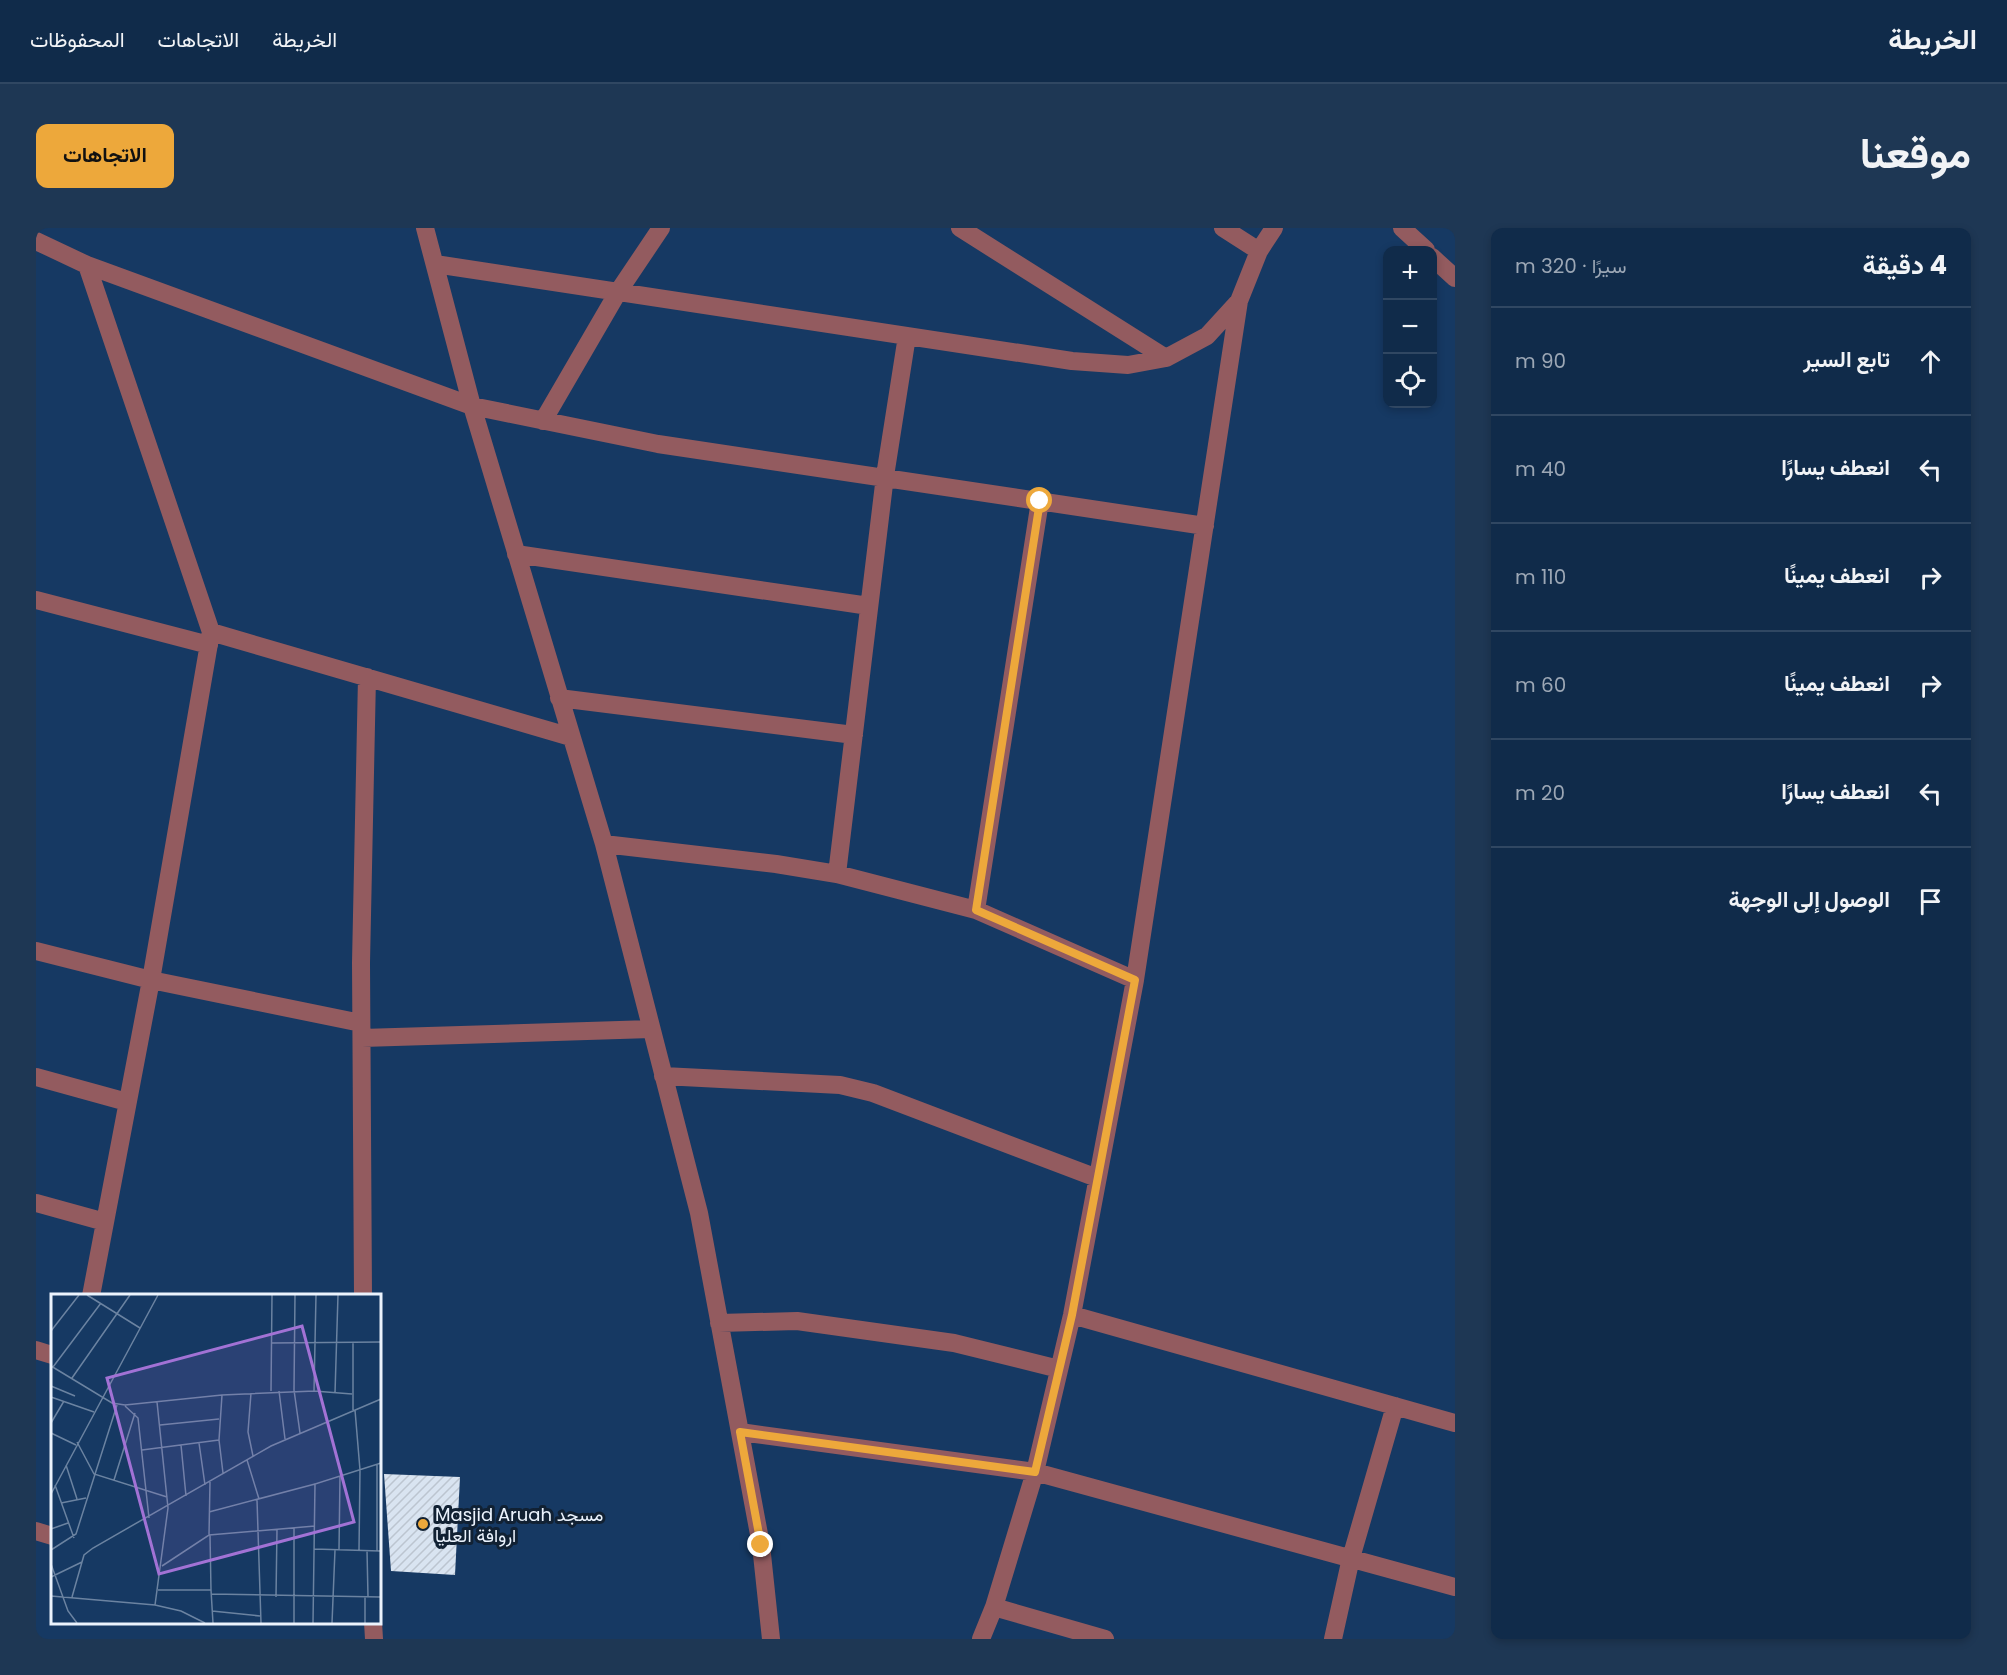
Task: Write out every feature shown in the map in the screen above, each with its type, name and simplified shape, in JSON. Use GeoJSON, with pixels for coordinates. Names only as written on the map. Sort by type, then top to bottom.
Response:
{"type":"FeatureCollection","features":[{"type":"Feature","properties":{"kind":"street"},"geometry":{"type":"LineString","coordinates":[[425,228],[472,406],[604,844],[699,1213],[761,1545],[771,1639]]}},
{"type":"Feature","properties":{"kind":"street"},"geometry":{"type":"LineString","coordinates":[[543,420],[618,292],[661,228]]}},
{"type":"Feature","properties":{"kind":"street"},"geometry":{"type":"LineString","coordinates":[[960,228],[1166,358]]}},
{"type":"Feature","properties":{"kind":"street"},"geometry":{"type":"LineString","coordinates":[[1223,228],[1259,251]]}},
{"type":"Feature","properties":{"kind":"street"},"geometry":{"type":"LineString","coordinates":[[981,1639],[994,1607],[1035,1472],[1072,1315],[1135,980],[1239,301],[1259,251],[1274,228]]}},
{"type":"Feature","properties":{"kind":"street"},"geometry":{"type":"LineString","coordinates":[[1402,228],[1422,246]]}},
{"type":"Feature","properties":{"kind":"street"},"geometry":{"type":"LineString","coordinates":[[36,242],[87,265],[472,406],[658,444],[885,476],[1205,526]]}},
{"type":"Feature","properties":{"kind":"street"},"geometry":{"type":"LineString","coordinates":[[1437,262],[1455,278]]}},
{"type":"Feature","properties":{"kind":"street"},"geometry":{"type":"LineString","coordinates":[[435,264],[1072,361],[1128,365],[1166,358],[1207,336],[1239,301]]}},
{"type":"Feature","properties":{"kind":"street"},"geometry":{"type":"LineString","coordinates":[[87,265],[210,639],[151,980],[91,1294]]}},
{"type":"Feature","properties":{"kind":"street"},"geometry":{"type":"LineString","coordinates":[[837,874],[885,476],[907,336]]}},
{"type":"Feature","properties":{"kind":"street"},"geometry":{"type":"LineString","coordinates":[[976,910],[1040,501]]}},
{"type":"Feature","properties":{"kind":"street"},"geometry":{"type":"LineString","coordinates":[[516,554],[869,606]]}},
{"type":"Feature","properties":{"kind":"street"},"geometry":{"type":"LineString","coordinates":[[36,600],[367,677],[571,737]]}},
{"type":"Feature","properties":{"kind":"street"},"geometry":{"type":"LineString","coordinates":[[363,1294],[360,963],[367,677]]}},
{"type":"Feature","properties":{"kind":"street"},"geometry":{"type":"LineString","coordinates":[[560,698],[854,735]]}},
{"type":"Feature","properties":{"kind":"street"},"geometry":{"type":"LineString","coordinates":[[604,844],[776,864],[837,874],[976,910],[1135,980]]}},
{"type":"Feature","properties":{"kind":"street"},"geometry":{"type":"LineString","coordinates":[[36,951],[362,1030],[651,1029]]}},
{"type":"Feature","properties":{"kind":"street"},"geometry":{"type":"LineString","coordinates":[[663,1076],[840,1085],[873,1093],[1097,1178]]}},
{"type":"Feature","properties":{"kind":"street"},"geometry":{"type":"LineString","coordinates":[[36,1077],[127,1102]]}},
{"type":"Feature","properties":{"kind":"street"},"geometry":{"type":"LineString","coordinates":[[36,1203],[105,1222]]}},
{"type":"Feature","properties":{"kind":"street"},"geometry":{"type":"LineString","coordinates":[[1072,1315],[1455,1423]]}},
{"type":"Feature","properties":{"kind":"street"},"geometry":{"type":"LineString","coordinates":[[719,1323],[797,1321],[820,1324],[954,1343],[1059,1369]]}},
{"type":"Feature","properties":{"kind":"street"},"geometry":{"type":"LineString","coordinates":[[36,1350],[51,1355]]}},
{"type":"Feature","properties":{"kind":"street"},"geometry":{"type":"LineString","coordinates":[[1333,1639],[1351,1558],[1395,1406]]}},
{"type":"Feature","properties":{"kind":"street"},"geometry":{"type":"LineString","coordinates":[[740,1432],[1035,1472],[1455,1587]]}},
{"type":"Feature","properties":{"kind":"street"},"geometry":{"type":"LineString","coordinates":[[36,1531],[51,1536]]}},
{"type":"Feature","properties":{"kind":"street"},"geometry":{"type":"LineString","coordinates":[[994,1607],[1105,1639]]}},
{"type":"Feature","properties":{"kind":"building","name":"Masjid Aruah مسجد اروافة العليا"},"geometry":{"type":"Polygon","coordinates":[[[384,1474],[460,1477],[455,1575],[391,1571],[384,1474]]]}},
{"type":"Feature","properties":{"kind":"place","name":"Masjid Aruah مسجد اروافة العليا"},"geometry":{"type":"Point","coordinates":[423,1524]}},
{"type":"Feature","properties":{"kind":"route"},"geometry":{"type":"LineString","coordinates":[[761,1545],[740,1432],[1035,1472],[1072,1315],[1135,980],[976,910],[1040,501]]}}]}
